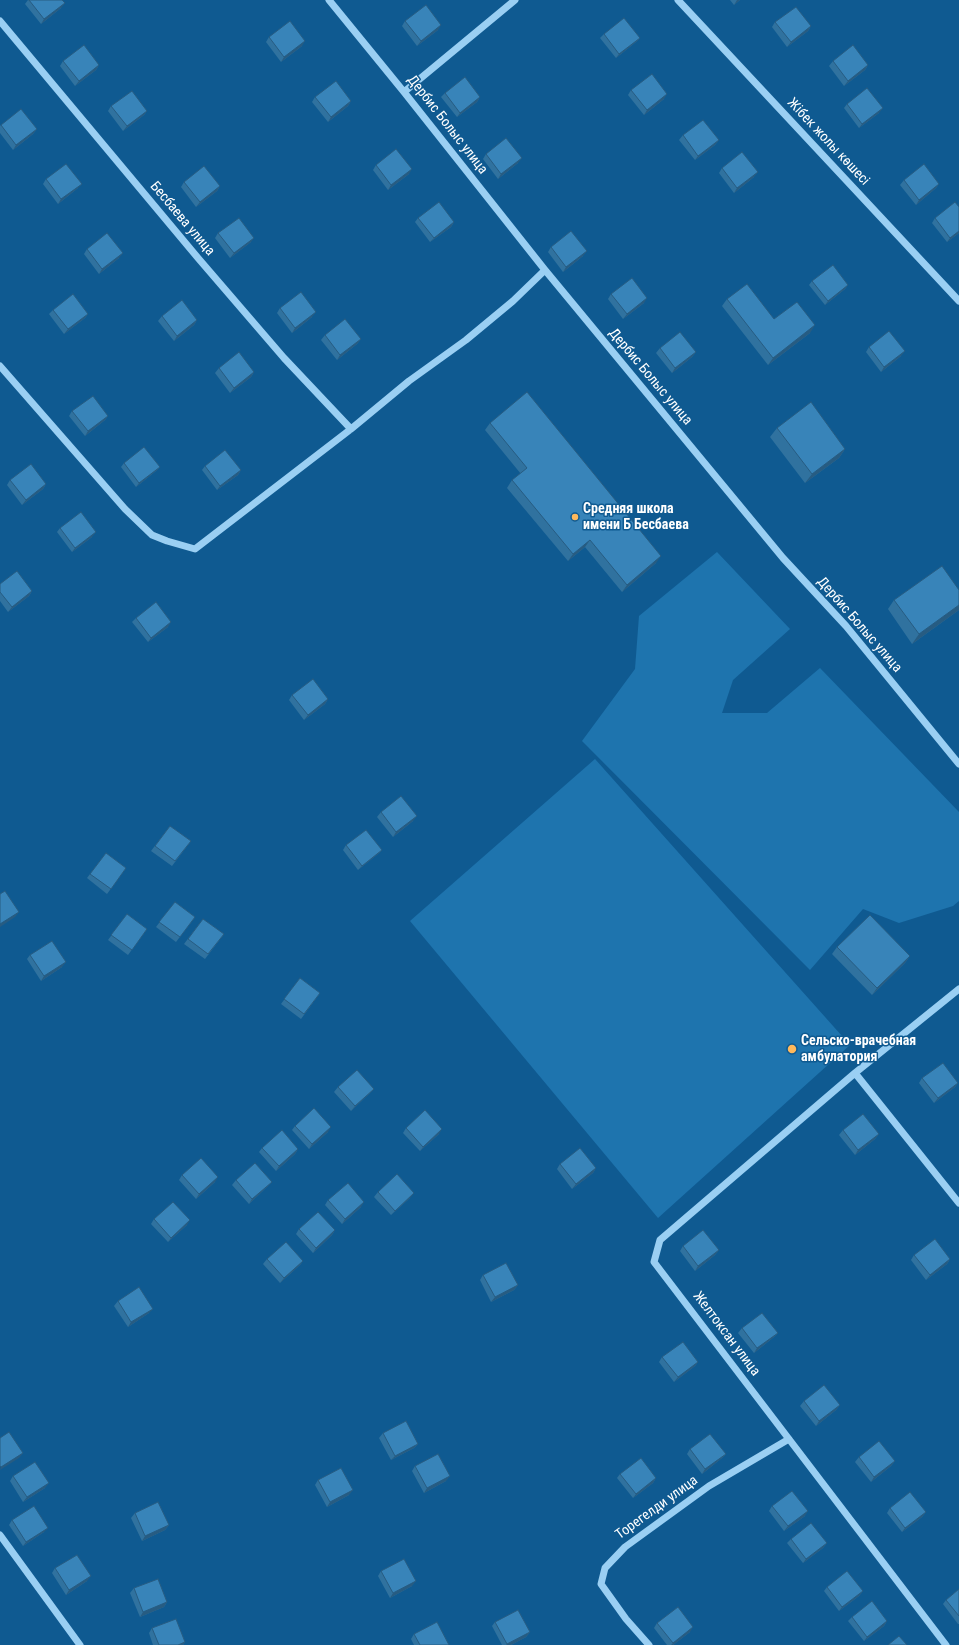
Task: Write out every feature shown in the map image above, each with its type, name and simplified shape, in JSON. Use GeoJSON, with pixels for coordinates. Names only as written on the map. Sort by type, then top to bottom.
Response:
{"type":"FeatureCollection","features":[{"type":"Feature","properties":{"kind":"street","name":"Дербис Болыс улица"},"geometry":{"type":"LineString","coordinates":[[329,0],[404,92],[544,270],[783,558],[846,626],[959,764]]}},
{"type":"Feature","properties":{"kind":"street"},"geometry":{"type":"LineString","coordinates":[[404,92],[515,0]]}},
{"type":"Feature","properties":{"kind":"street","name":"Жібек жолы көшесі"},"geometry":{"type":"LineString","coordinates":[[678,0],[959,301]]}},
{"type":"Feature","properties":{"kind":"street","name":"Бесбаева улица"},"geometry":{"type":"LineString","coordinates":[[0,21],[198,258],[284,358],[350,429]]}},
{"type":"Feature","properties":{"kind":"street"},"geometry":{"type":"LineString","coordinates":[[0,366],[125,509],[152,535],[167,542],[195,549],[350,429],[409,381],[472,335],[513,300],[544,270]]}},
{"type":"Feature","properties":{"kind":"street"},"geometry":{"type":"LineString","coordinates":[[959,988],[855,1073],[959,1204]]}},
{"type":"Feature","properties":{"kind":"street","name":"Желтоксан улица"},"geometry":{"type":"LineString","coordinates":[[855,1073],[660,1240],[654,1262],[946,1645]]}},
{"type":"Feature","properties":{"kind":"street","name":"Торегелди улица"},"geometry":{"type":"LineString","coordinates":[[649,1645],[626,1619],[601,1584],[605,1568],[625,1547],[709,1486],[789,1439]]}},
{"type":"Feature","properties":{"kind":"street"},"geometry":{"type":"LineString","coordinates":[[0,1535],[80,1645]]}},
{"type":"Feature","properties":{"kind":"shaded area"},"geometry":{"type":"Polygon","coordinates":[[[717,552],[790,629],[733,680],[722,713],[767,713],[820,668],[959,812],[959,901],[953,906],[899,923],[863,909],[810,970],[582,741],[635,669],[639,616],[717,552]]]}},
{"type":"Feature","properties":{"kind":"shaded area"},"geometry":{"type":"Polygon","coordinates":[[[595,759],[850,1045],[658,1218],[410,921],[595,759]]]}},
{"type":"Feature","properties":{"kind":"building"},"geometry":{"type":"Polygon","coordinates":[[[29,0],[62,0],[65,3],[44,19],[29,0]]]}},
{"type":"Feature","properties":{"kind":"building"},"geometry":{"type":"Polygon","coordinates":[[[426,5],[441,25],[421,41],[405,21],[426,5]]]}},
{"type":"Feature","properties":{"kind":"building"},"geometry":{"type":"Polygon","coordinates":[[[796,7],[811,26],[791,42],[775,22],[796,7]]]}},
{"type":"Feature","properties":{"kind":"building"},"geometry":{"type":"Polygon","coordinates":[[[624,18],[640,38],[619,54],[604,34],[624,18]]]}},
{"type":"Feature","properties":{"kind":"building"},"geometry":{"type":"Polygon","coordinates":[[[290,21],[305,41],[284,57],[269,37],[290,21]]]}},
{"type":"Feature","properties":{"kind":"building"},"geometry":{"type":"Polygon","coordinates":[[[84,45],[99,65],[79,81],[63,61],[84,45]]]}},
{"type":"Feature","properties":{"kind":"building"},"geometry":{"type":"Polygon","coordinates":[[[853,45],[868,65],[848,81],[833,61],[853,45]]]}},
{"type":"Feature","properties":{"kind":"building"},"geometry":{"type":"Polygon","coordinates":[[[652,74],[667,94],[647,110],[631,90],[652,74]]]}},
{"type":"Feature","properties":{"kind":"building"},"geometry":{"type":"Polygon","coordinates":[[[465,77],[480,97],[460,113],[445,93],[465,77]]]}},
{"type":"Feature","properties":{"kind":"building"},"geometry":{"type":"Polygon","coordinates":[[[336,81],[351,101],[331,117],[315,97],[336,81]]]}},
{"type":"Feature","properties":{"kind":"building"},"geometry":{"type":"Polygon","coordinates":[[[867,88],[883,108],[862,124],[847,104],[867,88]]]}},
{"type":"Feature","properties":{"kind":"building"},"geometry":{"type":"Polygon","coordinates":[[[132,91],[147,111],[127,126],[111,106],[132,91]]]}},
{"type":"Feature","properties":{"kind":"building"},"geometry":{"type":"Polygon","coordinates":[[[21,109],[37,129],[16,145],[1,125],[21,109]]]}},
{"type":"Feature","properties":{"kind":"building"},"geometry":{"type":"Polygon","coordinates":[[[703,120],[719,140],[698,156],[683,135],[703,120]]]}},
{"type":"Feature","properties":{"kind":"building"},"geometry":{"type":"Polygon","coordinates":[[[506,138],[522,158],[501,174],[486,154],[506,138]]]}},
{"type":"Feature","properties":{"kind":"building"},"geometry":{"type":"Polygon","coordinates":[[[396,149],[412,169],[391,185],[376,165],[396,149]]]}},
{"type":"Feature","properties":{"kind":"building"},"geometry":{"type":"Polygon","coordinates":[[[742,152],[758,172],[737,188],[722,168],[742,152]]]}},
{"type":"Feature","properties":{"kind":"building"},"geometry":{"type":"Polygon","coordinates":[[[66,164],[82,184],[61,199],[46,179],[66,164]]]}},
{"type":"Feature","properties":{"kind":"building"},"geometry":{"type":"Polygon","coordinates":[[[924,164],[939,184],[919,200],[904,180],[924,164]]]}},
{"type":"Feature","properties":{"kind":"building"},"geometry":{"type":"Polygon","coordinates":[[[204,166],[220,186],[200,202],[184,182],[204,166]]]}},
{"type":"Feature","properties":{"kind":"building"},"geometry":{"type":"Polygon","coordinates":[[[439,202],[454,222],[434,238],[418,218],[439,202]]]}},
{"type":"Feature","properties":{"kind":"building"},"geometry":{"type":"Polygon","coordinates":[[[955,202],[959,207],[959,231],[950,238],[935,218],[955,202]]]}},
{"type":"Feature","properties":{"kind":"building"},"geometry":{"type":"Polygon","coordinates":[[[239,218],[254,238],[234,253],[218,233],[239,218]]]}},
{"type":"Feature","properties":{"kind":"building"},"geometry":{"type":"Polygon","coordinates":[[[571,231],[587,251],[566,267],[551,247],[571,231]]]}},
{"type":"Feature","properties":{"kind":"building"},"geometry":{"type":"Polygon","coordinates":[[[107,233],[123,253],[102,269],[87,249],[107,233]]]}},
{"type":"Feature","properties":{"kind":"building"},"geometry":{"type":"Polygon","coordinates":[[[833,265],[848,285],[828,301],[812,281],[833,265]]]}},
{"type":"Feature","properties":{"kind":"building"},"geometry":{"type":"Polygon","coordinates":[[[632,278],[647,298],[627,314],[611,294],[632,278]]]}},
{"type":"Feature","properties":{"kind":"building"},"geometry":{"type":"Polygon","coordinates":[[[747,284],[774,319],[797,302],[815,325],[773,358],[727,299],[747,284]]]}},
{"type":"Feature","properties":{"kind":"building"},"geometry":{"type":"Polygon","coordinates":[[[301,292],[316,312],[295,328],[280,308],[301,292]]]}},
{"type":"Feature","properties":{"kind":"building"},"geometry":{"type":"Polygon","coordinates":[[[73,294],[88,314],[68,329],[53,310],[73,294]]]}},
{"type":"Feature","properties":{"kind":"building"},"geometry":{"type":"Polygon","coordinates":[[[182,300],[197,320],[177,336],[162,316],[182,300]]]}},
{"type":"Feature","properties":{"kind":"building"},"geometry":{"type":"Polygon","coordinates":[[[345,319],[361,339],[340,355],[325,335],[345,319]]]}},
{"type":"Feature","properties":{"kind":"building"},"geometry":{"type":"Polygon","coordinates":[[[889,331],[905,351],[884,367],[869,347],[889,331]]]}},
{"type":"Feature","properties":{"kind":"building"},"geometry":{"type":"Polygon","coordinates":[[[680,332],[696,352],[675,368],[660,348],[680,332]]]}},
{"type":"Feature","properties":{"kind":"building"},"geometry":{"type":"Polygon","coordinates":[[[239,352],[254,372],[234,388],[219,368],[239,352]]]}},
{"type":"Feature","properties":{"kind":"building","name":"Средняя школа имени Б Бесбаева"},"geometry":{"type":"Polygon","coordinates":[[[527,392],[661,556],[627,585],[590,540],[573,554],[512,480],[527,468],[490,423],[527,392]]]}},
{"type":"Feature","properties":{"kind":"building"},"geometry":{"type":"Polygon","coordinates":[[[93,396],[108,416],[88,431],[72,411],[93,396]]]}},
{"type":"Feature","properties":{"kind":"building"},"geometry":{"type":"Polygon","coordinates":[[[811,402],[845,449],[812,474],[777,428],[811,402]]]}},
{"type":"Feature","properties":{"kind":"building"},"geometry":{"type":"Polygon","coordinates":[[[144,447],[160,467],[139,483],[124,463],[144,447]]]}},
{"type":"Feature","properties":{"kind":"building"},"geometry":{"type":"Polygon","coordinates":[[[225,450],[241,470],[220,486],[205,466],[225,450]]]}},
{"type":"Feature","properties":{"kind":"building"},"geometry":{"type":"Polygon","coordinates":[[[31,464],[46,484],[26,500],[10,480],[31,464]]]}},
{"type":"Feature","properties":{"kind":"building"},"geometry":{"type":"Polygon","coordinates":[[[81,512],[96,532],[75,548],[60,528],[81,512]]]}},
{"type":"Feature","properties":{"kind":"building"},"geometry":{"type":"Polygon","coordinates":[[[942,566],[959,590],[959,605],[919,634],[894,600],[942,566]]]}},
{"type":"Feature","properties":{"kind":"building"},"geometry":{"type":"Polygon","coordinates":[[[17,571],[32,591],[12,607],[0,592],[0,584],[17,571]]]}},
{"type":"Feature","properties":{"kind":"building"},"geometry":{"type":"Polygon","coordinates":[[[156,602],[171,622],[151,638],[136,618],[156,602]]]}},
{"type":"Feature","properties":{"kind":"building"},"geometry":{"type":"Polygon","coordinates":[[[313,679],[328,699],[308,715],[292,695],[313,679]]]}},
{"type":"Feature","properties":{"kind":"building"},"geometry":{"type":"Polygon","coordinates":[[[401,796],[417,816],[396,832],[381,812],[401,796]]]}},
{"type":"Feature","properties":{"kind":"building"},"geometry":{"type":"Polygon","coordinates":[[[170,826],[191,841],[175,861],[155,846],[170,826]]]}},
{"type":"Feature","properties":{"kind":"building"},"geometry":{"type":"Polygon","coordinates":[[[366,830],[382,850],[362,866],[346,845],[366,830]]]}},
{"type":"Feature","properties":{"kind":"building"},"geometry":{"type":"Polygon","coordinates":[[[106,853],[126,868],[111,889],[90,874],[106,853]]]}},
{"type":"Feature","properties":{"kind":"building"},"geometry":{"type":"Polygon","coordinates":[[[5,891],[19,912],[0,924],[0,894],[5,891]]]}},
{"type":"Feature","properties":{"kind":"building"},"geometry":{"type":"Polygon","coordinates":[[[175,902],[195,917],[180,937],[159,922],[175,902]]]}},
{"type":"Feature","properties":{"kind":"building"},"geometry":{"type":"Polygon","coordinates":[[[127,914],[147,929],[132,950],[111,935],[127,914]]]}},
{"type":"Feature","properties":{"kind":"building"},"geometry":{"type":"Polygon","coordinates":[[[870,915],[910,956],[877,988],[837,947],[870,915]]]}},
{"type":"Feature","properties":{"kind":"building"},"geometry":{"type":"Polygon","coordinates":[[[203,919],[224,934],[208,954],[188,939],[203,919]]]}},
{"type":"Feature","properties":{"kind":"building"},"geometry":{"type":"Polygon","coordinates":[[[52,941],[66,962],[44,976],[30,955],[52,941]]]}},
{"type":"Feature","properties":{"kind":"building"},"geometry":{"type":"Polygon","coordinates":[[[300,978],[320,993],[304,1014],[284,999],[300,978]]]}},
{"type":"Feature","properties":{"kind":"building"},"geometry":{"type":"Polygon","coordinates":[[[943,1063],[958,1083],[938,1098],[922,1078],[943,1063]]]}},
{"type":"Feature","properties":{"kind":"building"},"geometry":{"type":"Polygon","coordinates":[[[357,1070],[374,1089],[355,1106],[338,1087],[357,1070]]]}},
{"type":"Feature","properties":{"kind":"building"},"geometry":{"type":"Polygon","coordinates":[[[314,1108],[331,1127],[312,1144],[295,1126],[314,1108]]]}},
{"type":"Feature","properties":{"kind":"building"},"geometry":{"type":"Polygon","coordinates":[[[425,1110],[442,1129],[423,1147],[406,1128],[425,1110]]]}},
{"type":"Feature","properties":{"kind":"building"},"geometry":{"type":"Polygon","coordinates":[[[863,1114],[879,1134],[858,1150],[843,1130],[863,1114]]]}},
{"type":"Feature","properties":{"kind":"building"},"geometry":{"type":"Polygon","coordinates":[[[282,1130],[298,1149],[279,1166],[262,1148],[282,1130]]]}},
{"type":"Feature","properties":{"kind":"building"},"geometry":{"type":"Polygon","coordinates":[[[580,1148],[596,1168],[576,1184],[560,1164],[580,1148]]]}},
{"type":"Feature","properties":{"kind":"building"},"geometry":{"type":"Polygon","coordinates":[[[201,1158],[218,1177],[199,1194],[182,1175],[201,1158]]]}},
{"type":"Feature","properties":{"kind":"building"},"geometry":{"type":"Polygon","coordinates":[[[255,1163],[272,1182],[252,1199],[236,1180],[255,1163]]]}},
{"type":"Feature","properties":{"kind":"building"},"geometry":{"type":"Polygon","coordinates":[[[397,1174],[414,1193],[395,1211],[378,1192],[397,1174]]]}},
{"type":"Feature","properties":{"kind":"building"},"geometry":{"type":"Polygon","coordinates":[[[348,1183],[364,1202],[345,1219],[328,1200],[348,1183]]]}},
{"type":"Feature","properties":{"kind":"building"},"geometry":{"type":"Polygon","coordinates":[[[173,1202],[190,1220],[171,1238],[154,1219],[173,1202]]]}},
{"type":"Feature","properties":{"kind":"building"},"geometry":{"type":"Polygon","coordinates":[[[318,1212],[335,1230],[316,1248],[299,1229],[318,1212]]]}},
{"type":"Feature","properties":{"kind":"building"},"geometry":{"type":"Polygon","coordinates":[[[703,1230],[719,1250],[698,1266],[683,1246],[703,1230]]]}},
{"type":"Feature","properties":{"kind":"building"},"geometry":{"type":"Polygon","coordinates":[[[935,1239],[950,1259],[930,1275],[914,1255],[935,1239]]]}},
{"type":"Feature","properties":{"kind":"building"},"geometry":{"type":"Polygon","coordinates":[[[286,1242],[303,1261],[284,1278],[267,1259],[286,1242]]]}},
{"type":"Feature","properties":{"kind":"building"},"geometry":{"type":"Polygon","coordinates":[[[506,1263],[518,1285],[495,1297],[483,1275],[506,1263]]]}},
{"type":"Feature","properties":{"kind":"building"},"geometry":{"type":"Polygon","coordinates":[[[139,1287],[153,1309],[131,1322],[118,1301],[139,1287]]]}},
{"type":"Feature","properties":{"kind":"building"},"geometry":{"type":"Polygon","coordinates":[[[762,1313],[778,1333],[757,1348],[742,1328],[762,1313]]]}},
{"type":"Feature","properties":{"kind":"building"},"geometry":{"type":"Polygon","coordinates":[[[683,1342],[698,1362],[678,1377],[662,1357],[683,1342]]]}},
{"type":"Feature","properties":{"kind":"building"},"geometry":{"type":"Polygon","coordinates":[[[824,1385],[840,1405],[819,1421],[804,1401],[824,1385]]]}},
{"type":"Feature","properties":{"kind":"building"},"geometry":{"type":"Polygon","coordinates":[[[406,1421],[418,1444],[395,1456],[383,1433],[406,1421]]]}},
{"type":"Feature","properties":{"kind":"building"},"geometry":{"type":"Polygon","coordinates":[[[9,1432],[23,1453],[1,1467],[0,1438],[9,1432]]]}},
{"type":"Feature","properties":{"kind":"building"},"geometry":{"type":"Polygon","coordinates":[[[710,1434],[726,1454],[705,1469],[690,1449],[710,1434]]]}},
{"type":"Feature","properties":{"kind":"building"},"geometry":{"type":"Polygon","coordinates":[[[879,1441],[895,1461],[874,1477],[859,1457],[879,1441]]]}},
{"type":"Feature","properties":{"kind":"building"},"geometry":{"type":"Polygon","coordinates":[[[438,1454],[450,1476],[427,1488],[415,1466],[438,1454]]]}},
{"type":"Feature","properties":{"kind":"building"},"geometry":{"type":"Polygon","coordinates":[[[641,1458],[656,1478],[636,1494],[620,1474],[641,1458]]]}},
{"type":"Feature","properties":{"kind":"building"},"geometry":{"type":"Polygon","coordinates":[[[35,1462],[49,1483],[27,1497],[13,1476],[35,1462]]]}},
{"type":"Feature","properties":{"kind":"building"},"geometry":{"type":"Polygon","coordinates":[[[341,1468],[353,1490],[330,1502],[318,1480],[341,1468]]]}},
{"type":"Feature","properties":{"kind":"building"},"geometry":{"type":"Polygon","coordinates":[[[792,1491],[808,1511],[788,1526],[772,1506],[792,1491]]]}},
{"type":"Feature","properties":{"kind":"building"},"geometry":{"type":"Polygon","coordinates":[[[910,1492],[926,1512],[905,1528],[890,1508],[910,1492]]]}},
{"type":"Feature","properties":{"kind":"building"},"geometry":{"type":"Polygon","coordinates":[[[158,1502],[169,1525],[145,1536],[135,1513],[158,1502]]]}},
{"type":"Feature","properties":{"kind":"building"},"geometry":{"type":"Polygon","coordinates":[[[34,1506],[48,1528],[26,1542],[12,1520],[34,1506]]]}},
{"type":"Feature","properties":{"kind":"building"},"geometry":{"type":"Polygon","coordinates":[[[811,1523],[827,1543],[806,1559],[791,1539],[811,1523]]]}},
{"type":"Feature","properties":{"kind":"building"},"geometry":{"type":"Polygon","coordinates":[[[77,1555],[91,1576],[69,1590],[55,1568],[77,1555]]]}},
{"type":"Feature","properties":{"kind":"building"},"geometry":{"type":"Polygon","coordinates":[[[404,1559],[416,1581],[393,1593],[381,1571],[404,1559]]]}},
{"type":"Feature","properties":{"kind":"building"},"geometry":{"type":"Polygon","coordinates":[[[847,1571],[863,1591],[842,1607],[827,1587],[847,1571]]]}},
{"type":"Feature","properties":{"kind":"building"},"geometry":{"type":"Polygon","coordinates":[[[158,1579],[167,1602],[143,1612],[134,1588],[158,1579]]]}},
{"type":"Feature","properties":{"kind":"building"},"geometry":{"type":"Polygon","coordinates":[[[959,1589],[959,1616],[946,1600],[959,1589]]]}},
{"type":"Feature","properties":{"kind":"building"},"geometry":{"type":"Polygon","coordinates":[[[872,1601],[887,1621],[867,1637],[852,1617],[872,1601]]]}},
{"type":"Feature","properties":{"kind":"building"},"geometry":{"type":"Polygon","coordinates":[[[678,1607],[693,1627],[673,1643],[657,1623],[678,1607]]]}},
{"type":"Feature","properties":{"kind":"building"},"geometry":{"type":"Polygon","coordinates":[[[518,1610],[530,1632],[507,1644],[495,1622],[518,1610]]]}},
{"type":"Feature","properties":{"kind":"building"},"geometry":{"type":"Polygon","coordinates":[[[176,1619],[185,1642],[178,1645],[159,1645],[152,1628],[176,1619]]]}},
{"type":"Feature","properties":{"kind":"building"},"geometry":{"type":"Polygon","coordinates":[[[437,1622],[449,1645],[420,1645],[414,1634],[437,1622]]]}},
{"type":"Feature","properties":{"kind":"building"},"geometry":{"type":"Polygon","coordinates":[[[899,1636],[907,1645],[888,1645],[899,1636]]]}},
{"type":"Feature","properties":{"kind":"place","name":"Средняя школа имени Б Бесбаева"},"geometry":{"type":"Point","coordinates":[575,517]}},
{"type":"Feature","properties":{"kind":"place","name":"Сельско-врачебная амбулатория"},"geometry":{"type":"Point","coordinates":[792,1049]}}]}
